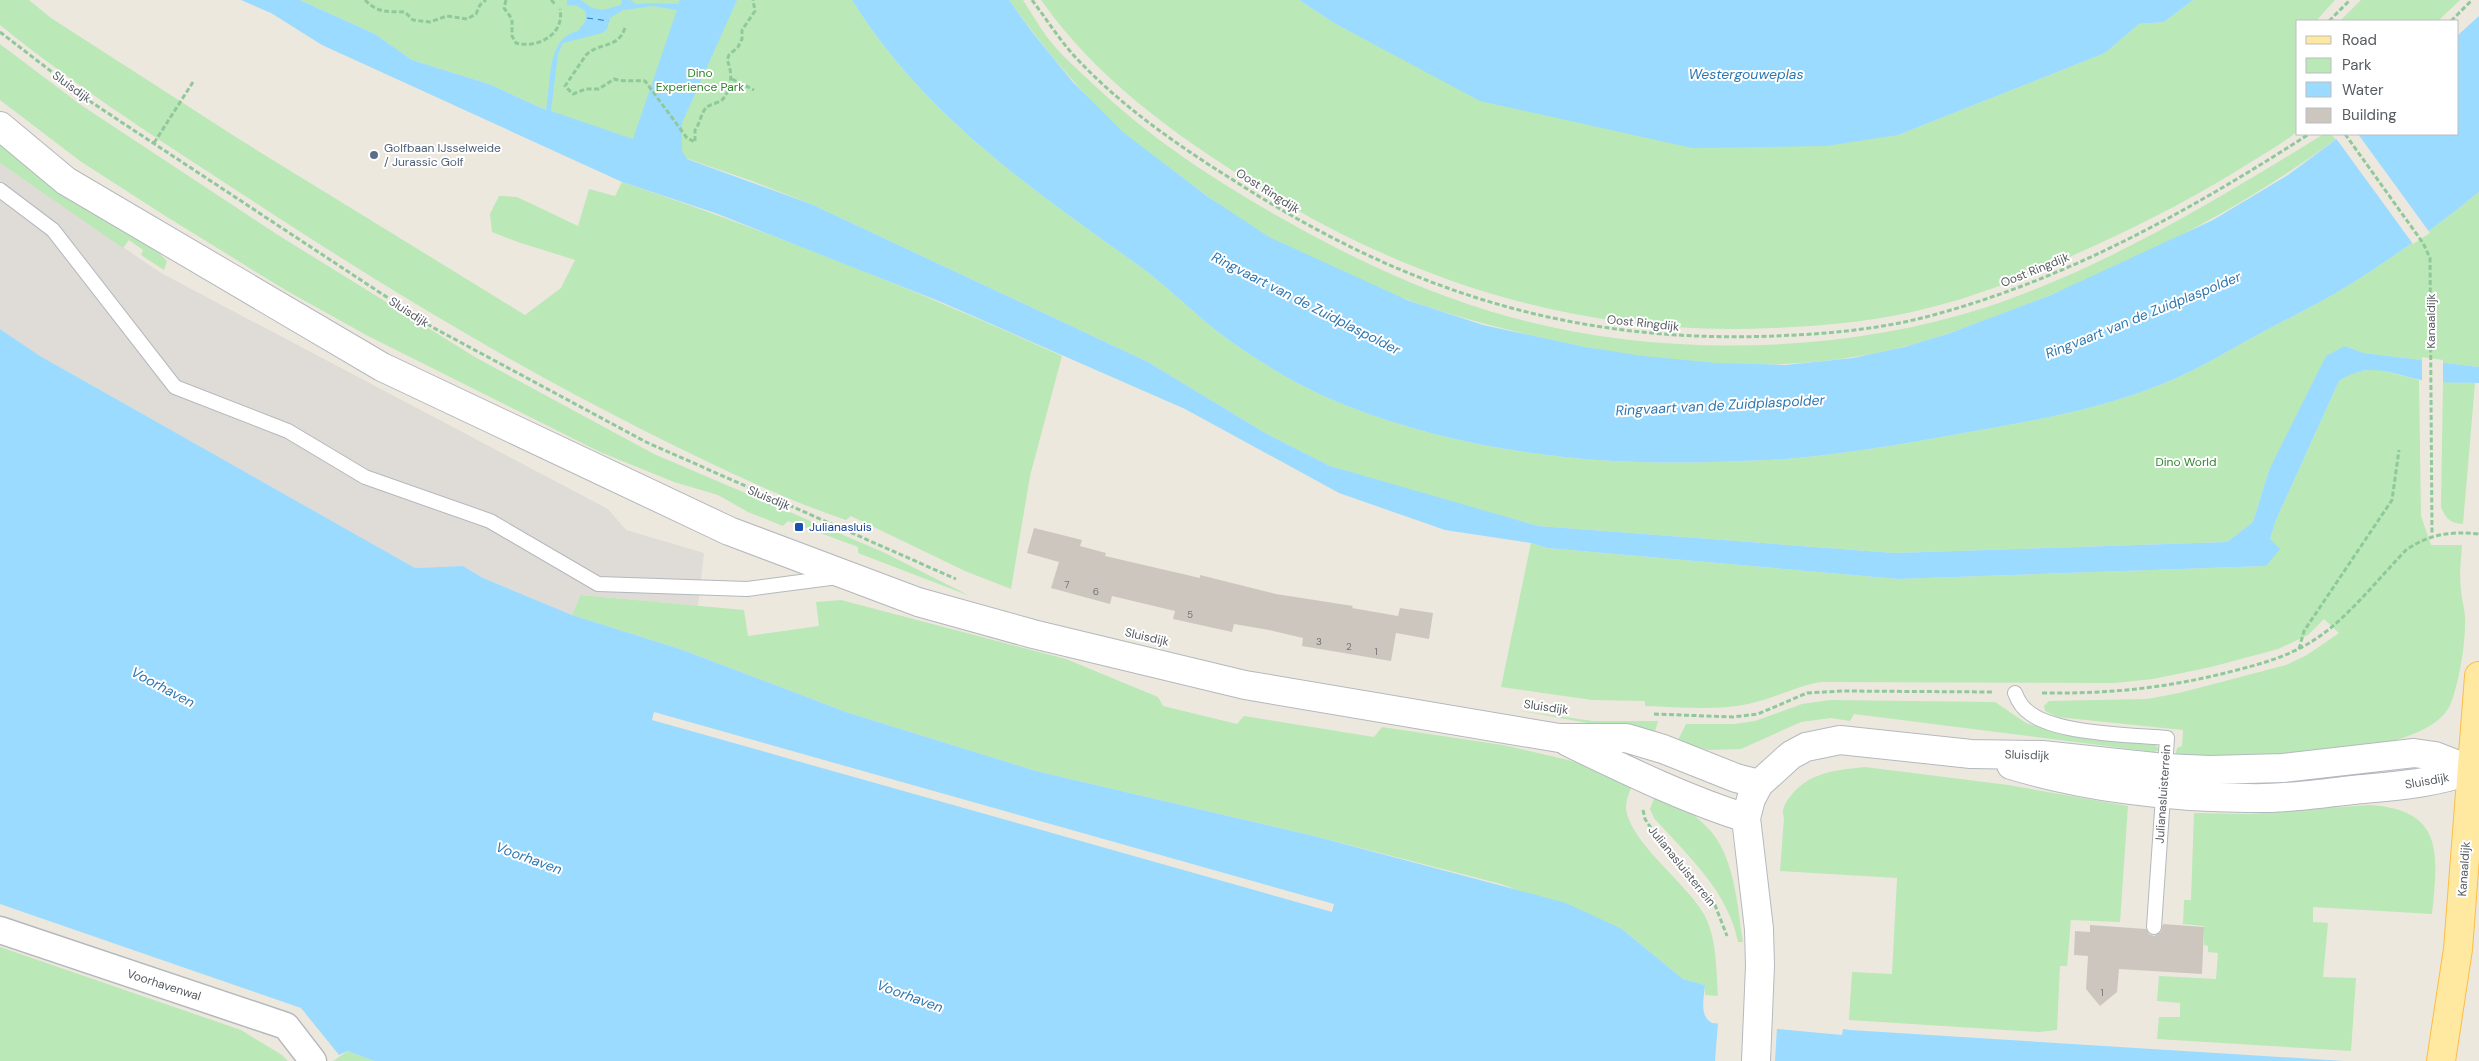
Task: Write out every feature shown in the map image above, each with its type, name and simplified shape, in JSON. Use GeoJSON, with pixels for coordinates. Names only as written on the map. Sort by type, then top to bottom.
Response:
{"type":"FeatureCollection","features":[{"type":"Feature","properties":{"kind":"main road","name":"Kanaaldijk"},"geometry":{"type":"LineString","coordinates":[[2441,1061],[2458,949],[2475,770],[2479,676]]}},
{"type":"Feature","properties":{"kind":"street","name":"Sluisdijk"},"geometry":{"type":"LineString","coordinates":[[0,126],[66,182],[382,367],[729,531],[848,576],[918,602],[1033,634],[1245,685],[1559,738],[1626,738],[1663,749],[1736,778],[1759,784]]}},
{"type":"Feature","properties":{"kind":"street","name":"Sluisdijk"},"geometry":{"type":"LineString","coordinates":[[1559,738],[1650,779],[1746,818],[1751,799],[1759,784],[1791,755],[1821,742],[1840,740],[1883,743],[1971,754],[2042,755],[2163,781],[2210,770],[2283,768],[2414,753],[2435,756],[2475,770]]}},
{"type":"Feature","properties":{"kind":"street"},"geometry":{"type":"LineString","coordinates":[[1746,818],[1759,929],[1759,1025],[1756,1061]]}},
{"type":"Feature","properties":{"kind":"street","name":"Voorhavenwal"},"geometry":{"type":"LineString","coordinates":[[0,930],[286,1026],[313,1061]]}},
{"type":"Feature","properties":{"kind":"lane"},"geometry":{"type":"LineString","coordinates":[[0,190],[53,230],[175,387],[288,432],[365,477],[490,521],[598,584],[747,589],[848,576]]}},
{"type":"Feature","properties":{"kind":"lane","name":"Julianasluisterrein"},"geometry":{"type":"LineString","coordinates":[[2015,693],[2019,703],[2031,714],[2046,721],[2072,728],[2167,738],[2154,926]]}},
{"type":"Feature","properties":{"kind":"path"},"geometry":{"type":"LineString","coordinates":[[365,0],[375,9],[384,12],[405,12],[413,20],[430,22],[447,16],[467,19],[476,14],[480,5],[486,0]]}},
{"type":"Feature","properties":{"kind":"path"},"geometry":{"type":"LineString","coordinates":[[506,0],[504,8],[512,19],[512,36],[516,43],[523,45],[532,45],[555,33],[560,23],[560,9]]}},
{"type":"Feature","properties":{"kind":"path"},"geometry":{"type":"LineString","coordinates":[[551,0],[555,4]]}},
{"type":"Feature","properties":{"kind":"path"},"geometry":{"type":"LineString","coordinates":[[625,28],[619,40],[612,45],[590,51],[565,86],[573,94],[586,89],[599,89],[614,79],[621,81],[630,79],[645,81],[687,138],[695,142],[697,138],[695,130],[701,122],[707,107],[722,100],[732,80],[732,69],[727,60],[729,55],[738,47],[742,39],[742,30],[755,11],[753,0]]}},
{"type":"Feature","properties":{"kind":"path","name":"Oost Ringdijk"},"geometry":{"type":"LineString","coordinates":[[1032,0],[1079,61],[1148,122],[1194,155],[1309,226],[1350,248],[1438,285],[1512,310],[1635,333],[1737,337],[1800,335],[1894,324],[1935,315],[2043,278],[2124,242],[2231,183],[2307,135]]}},
{"type":"Feature","properties":{"kind":"path"},"geometry":{"type":"LineString","coordinates":[[2331,20],[2350,0]]}},
{"type":"Feature","properties":{"kind":"path"},"geometry":{"type":"LineString","coordinates":[[2452,20],[2472,0]]}},
{"type":"Feature","properties":{"kind":"path","name":"Sluisdijk"},"geometry":{"type":"LineString","coordinates":[[0,32],[91,102],[432,327],[646,442],[958,580]]}},
{"type":"Feature","properties":{"kind":"path"},"geometry":{"type":"LineString","coordinates":[[732,80],[754,90]]}},
{"type":"Feature","properties":{"kind":"path"},"geometry":{"type":"LineString","coordinates":[[154,143],[193,82]]}},
{"type":"Feature","properties":{"kind":"path","name":"Kanaaldijk"},"geometry":{"type":"LineString","coordinates":[[2345,135],[2423,243],[2430,258],[2432,535]]}},
{"type":"Feature","properties":{"kind":"path"},"geometry":{"type":"LineString","coordinates":[[2298,650],[2304,631],[2392,500],[2399,450]]}},
{"type":"Feature","properties":{"kind":"path"},"geometry":{"type":"LineString","coordinates":[[2332,626],[2406,550],[2432,535],[2461,532],[2479,534]]}},
{"type":"Feature","properties":{"kind":"path"},"geometry":{"type":"LineString","coordinates":[[1663,749],[1680,715]]}},
{"type":"Feature","properties":{"kind":"path","name":"Julianasluisterrein"},"geometry":{"type":"LineString","coordinates":[[1650,779],[1643,810],[1644,819],[1713,900],[1729,940]]}},
{"type":"Feature","properties":{"kind":"shaded area"},"geometry":{"type":"Polygon","coordinates":[[[0,163],[161,273],[608,509],[626,530],[704,553],[698,606],[582,595],[572,615],[483,578],[463,566],[415,568],[40,356],[0,329],[0,163]]]}},
{"type":"Feature","properties":{"kind":"green space"},"geometry":{"type":"Polygon","coordinates":[[[0,0],[29,0],[51,18],[242,141],[525,315],[561,288],[575,260],[492,232],[490,214],[499,196],[517,197],[578,226],[589,189],[615,196],[622,182],[844,263],[1062,356],[1030,476],[1011,589],[965,571],[851,516],[846,520],[820,511],[718,467],[595,405],[452,326],[268,211],[65,75],[0,25],[0,0]]]}},
{"type":"Feature","properties":{"kind":"green space"},"geometry":{"type":"Polygon","coordinates":[[[300,0],[852,0],[879,40],[910,77],[942,111],[977,143],[1051,202],[1150,275],[1214,329],[1244,351],[1275,371],[1342,404],[1432,433],[1526,452],[1573,458],[1668,463],[1792,458],[1928,440],[2089,408],[2175,379],[2329,297],[2400,251],[2479,192],[2479,367],[2364,353],[2345,346],[2269,470],[2253,522],[2227,542],[1894,553],[1538,526],[1330,466],[1267,434],[1148,362],[811,204],[752,181],[546,110],[489,84],[412,60],[375,34],[300,0]]]}},
{"type":"Feature","properties":{"kind":"green space"},"geometry":{"type":"Polygon","coordinates":[[[1009,0],[1023,0],[1057,49],[1114,103],[1160,140],[1208,174],[1258,204],[1310,234],[1365,262],[1451,298],[1510,317],[1568,330],[1627,339],[1688,345],[1810,342],[1871,335],[1930,323],[1987,307],[2032,291],[2118,252],[2202,207],[2322,135],[2331,135],[2336,139],[2260,190],[2180,236],[2055,293],[1953,332],[1874,354],[1817,362],[1742,365],[1704,363],[1629,355],[1556,341],[1447,313],[1377,288],[1288,247],[1243,221],[1121,131],[1062,68],[1009,0]]]}},
{"type":"Feature","properties":{"kind":"green space"},"geometry":{"type":"Polygon","coordinates":[[[1041,0],[1299,0],[1334,23],[1378,46],[1898,135],[2105,53],[2139,24],[2164,22],[2193,0],[2335,0],[2317,20],[2296,20],[2296,132],[2194,196],[2056,263],[1974,295],[1892,316],[1812,326],[1772,328],[1702,328],[1633,323],[1566,312],[1500,296],[1436,275],[1373,249],[1312,218],[1252,183],[1192,144],[1137,102],[1111,79],[1063,29],[1041,0]]]}},
{"type":"Feature","properties":{"kind":"green space"},"geometry":{"type":"Polygon","coordinates":[[[2361,0],[2460,0],[2439,20],[2341,20],[2361,0]]]}},
{"type":"Feature","properties":{"kind":"green space"},"geometry":{"type":"Polygon","coordinates":[[[0,44],[81,105],[278,235],[475,357],[654,454],[883,552],[970,596],[858,553],[858,547],[788,521],[783,526],[748,512],[718,495],[674,482],[600,452],[368,336],[287,291],[80,161],[0,100],[0,44]]]}},
{"type":"Feature","properties":{"kind":"green space"},"geometry":{"type":"Polygon","coordinates":[[[0,142],[154,248],[167,261],[164,270],[141,255],[143,250],[129,240],[123,248],[0,163],[0,142]]]}},
{"type":"Feature","properties":{"kind":"green space"},"geometry":{"type":"Polygon","coordinates":[[[2377,369],[2419,380],[2421,516],[2431,545],[2462,545],[2460,579],[2465,616],[2465,633],[2457,685],[2451,703],[2435,723],[2406,737],[2368,747],[2325,753],[2238,759],[2174,760],[2177,748],[2182,746],[2183,730],[2057,717],[2045,711],[2044,706],[2049,701],[2147,699],[2179,693],[2286,665],[2307,655],[2339,633],[2324,619],[2308,635],[2278,649],[2211,667],[2153,679],[2114,683],[1821,682],[1748,704],[1709,708],[1645,706],[1645,701],[1592,700],[1501,687],[1531,543],[1547,548],[1898,579],[2266,566],[2270,539],[2276,520],[2339,381],[2353,372],[2377,369]]]}},
{"type":"Feature","properties":{"kind":"green space"},"geometry":{"type":"Polygon","coordinates":[[[2443,382],[2475,383],[2463,524],[2449,520],[2441,507],[2443,382]]]}},
{"type":"Feature","properties":{"kind":"green space"},"geometry":{"type":"Polygon","coordinates":[[[581,595],[744,610],[748,636],[819,626],[816,602],[841,600],[1066,659],[1158,697],[1163,706],[1237,724],[1244,716],[1374,737],[1382,727],[1503,745],[1568,760],[1634,782],[1626,805],[1630,821],[1637,835],[1648,849],[1686,890],[1705,916],[1714,945],[1718,996],[1705,995],[1705,985],[1683,979],[1622,929],[1501,884],[1314,836],[1036,771],[846,712],[683,650],[572,615],[581,595]]]}},
{"type":"Feature","properties":{"kind":"green space"},"geometry":{"type":"Polygon","coordinates":[[[1830,700],[1995,702],[2026,723],[2052,731],[2096,738],[2154,742],[2159,750],[2154,752],[1854,714],[1850,721],[1831,718],[1801,722],[1741,749],[1709,750],[1677,742],[1686,724],[1734,724],[1755,721],[1802,704],[1830,700]]]}},
{"type":"Feature","properties":{"kind":"green space"},"geometry":{"type":"Polygon","coordinates":[[[1515,710],[1593,721],[1658,721],[1654,735],[1515,710]]]}},
{"type":"Feature","properties":{"kind":"green space"},"geometry":{"type":"Polygon","coordinates":[[[1865,767],[2008,785],[2128,806],[2120,922],[2071,920],[2067,966],[2060,966],[2057,1030],[2039,1032],[1849,1020],[1852,972],[1892,974],[1897,878],[1780,871],[1783,812],[1788,799],[1805,782],[1814,777],[1844,769],[1865,767]]]}},
{"type":"Feature","properties":{"kind":"green space"},"geometry":{"type":"Polygon","coordinates":[[[1656,793],[1696,817],[1716,838],[1724,852],[1733,881],[1743,942],[1738,942],[1733,924],[1716,890],[1654,818],[1650,809],[1656,793]]]}},
{"type":"Feature","properties":{"kind":"green space"},"geometry":{"type":"Polygon","coordinates":[[[2368,805],[2393,808],[2411,815],[2424,825],[2431,839],[2435,854],[2434,892],[2432,914],[2313,907],[2313,922],[2328,923],[2323,977],[2356,978],[2351,1051],[2157,1039],[2159,1017],[2180,1017],[2180,1003],[2157,1001],[2159,976],[2216,979],[2218,953],[2208,952],[2208,946],[2204,945],[2204,926],[2183,924],[2184,900],[2191,900],[2194,813],[2250,814],[2368,805]]]}},
{"type":"Feature","properties":{"kind":"green space"},"geometry":{"type":"Polygon","coordinates":[[[0,947],[241,1030],[282,1055],[288,1061],[0,1061],[0,947]]]}},
{"type":"Feature","properties":{"kind":"green space"},"geometry":{"type":"Polygon","coordinates":[[[348,1051],[374,1061],[333,1061],[348,1051]]]}},
{"type":"Feature","properties":{"kind":"water"},"geometry":{"type":"Polygon","coordinates":[[[241,0],[300,0],[375,34],[412,60],[489,84],[546,110],[555,52],[567,35],[578,31],[586,20],[586,12],[577,6],[567,6],[567,0],[581,0],[592,8],[603,10],[621,5],[622,0],[630,0],[636,4],[678,4],[680,0],[737,0],[682,123],[682,151],[687,159],[811,204],[1148,362],[1267,434],[1330,466],[1538,526],[1894,553],[2227,542],[2253,522],[2269,470],[2326,356],[2345,346],[2364,353],[2479,367],[2479,383],[2428,381],[2379,370],[2360,371],[2339,381],[2276,520],[2270,539],[2280,549],[2266,566],[1898,579],[1547,548],[1531,543],[1445,530],[1339,493],[1185,409],[941,302],[715,213],[622,182],[322,45],[271,13],[241,0]],[[653,6],[623,10],[610,18],[607,29],[602,33],[563,43],[558,54],[551,111],[633,139],[677,10],[653,6]]]}},
{"type":"Feature","properties":{"kind":"water","name":"Ringvaart van de Zuidplaspolder"},"geometry":{"type":"Polygon","coordinates":[[[852,0],[1009,0],[1072,81],[1124,133],[1207,196],[1269,237],[1407,300],[1483,325],[1585,347],[1643,356],[1716,363],[1786,365],[1853,358],[1904,347],[1950,333],[2051,295],[2213,220],[2288,175],[2342,135],[2459,135],[2459,34],[2479,16],[2479,192],[2400,251],[2329,297],[2187,373],[2114,401],[2014,424],[1928,440],[1835,454],[1754,461],[1668,463],[1573,458],[1479,444],[1387,420],[1325,397],[1260,361],[1214,329],[1150,275],[1051,202],[977,143],[942,111],[879,40],[852,0]]]}},
{"type":"Feature","properties":{"kind":"water","name":"Westergouweplas"},"geometry":{"type":"Polygon","coordinates":[[[1299,0],[2193,0],[2164,22],[2139,24],[2105,53],[1898,135],[1826,146],[1692,148],[1480,101],[1334,23],[1299,0]]]}},
{"type":"Feature","properties":{"kind":"water","name":"Voorhaven"},"geometry":{"type":"Polygon","coordinates":[[[0,329],[40,356],[415,568],[463,566],[483,578],[572,615],[683,650],[846,712],[1036,771],[1314,836],[1566,903],[1622,929],[1683,979],[1705,985],[1704,1011],[1705,1016],[1712,1023],[1842,1035],[1843,1029],[2344,1061],[374,1061],[348,1051],[339,1055],[301,1008],[0,904],[0,329]]]}},
{"type":"Feature","properties":{"kind":"pier"},"geometry":{"type":"Polygon","coordinates":[[[2338,135],[2359,135],[2430,233],[2413,244],[2335,137],[2338,135]]]}},
{"type":"Feature","properties":{"kind":"pier"},"geometry":{"type":"Polygon","coordinates":[[[2422,357],[2443,360],[2443,384],[2422,382],[2422,357]]]}},
{"type":"Feature","properties":{"kind":"pier"},"geometry":{"type":"Polygon","coordinates":[[[654,712],[1334,904],[1332,912],[652,720],[654,712]]]}},
{"type":"Feature","properties":{"kind":"pier"},"geometry":{"type":"Polygon","coordinates":[[[1718,1023],[1777,1027],[1775,1061],[1715,1061],[1718,1023]]]}},
{"type":"Feature","properties":{"kind":"building"},"geometry":{"type":"Polygon","coordinates":[[[1034,528],[1082,540],[1080,546],[1106,553],[1105,556],[1200,578],[1200,575],[1276,594],[1353,606],[1352,608],[1398,616],[1400,608],[1433,613],[1429,639],[1396,633],[1391,661],[1302,646],[1303,638],[1269,630],[1234,624],[1232,632],[1173,619],[1175,611],[1112,596],[1110,604],[1051,588],[1059,562],[1027,553],[1034,528]]]}},
{"type":"Feature","properties":{"kind":"building"},"geometry":{"type":"Polygon","coordinates":[[[2163,924],[2204,927],[2202,974],[2119,969],[2117,992],[2100,1006],[2086,989],[2088,956],[2074,955],[2075,931],[2090,932],[2090,925],[2146,929],[2149,934],[2154,936],[2161,932],[2163,924]]]}},
{"type":"Feature","properties":{"kind":"ferry route"},"geometry":{"type":"LineString","coordinates":[[587,18],[609,21]]}},
{"type":"Feature","properties":{"kind":"place","name":"Golfbaan IJsselweide / Jurassic Golf"},"geometry":{"type":"Point","coordinates":[374,155]}},
{"type":"Feature","properties":{"kind":"place","name":"Julianasluis"},"geometry":{"type":"Point","coordinates":[799,527]}},
{"type":"Feature","properties":{"kind":"park label","name":"Dino Experience Park"},"geometry":{"type":"Point","coordinates":[700,80]}},
{"type":"Feature","properties":{"kind":"park label","name":"Dino World"},"geometry":{"type":"Point","coordinates":[2186,462]}}]}
